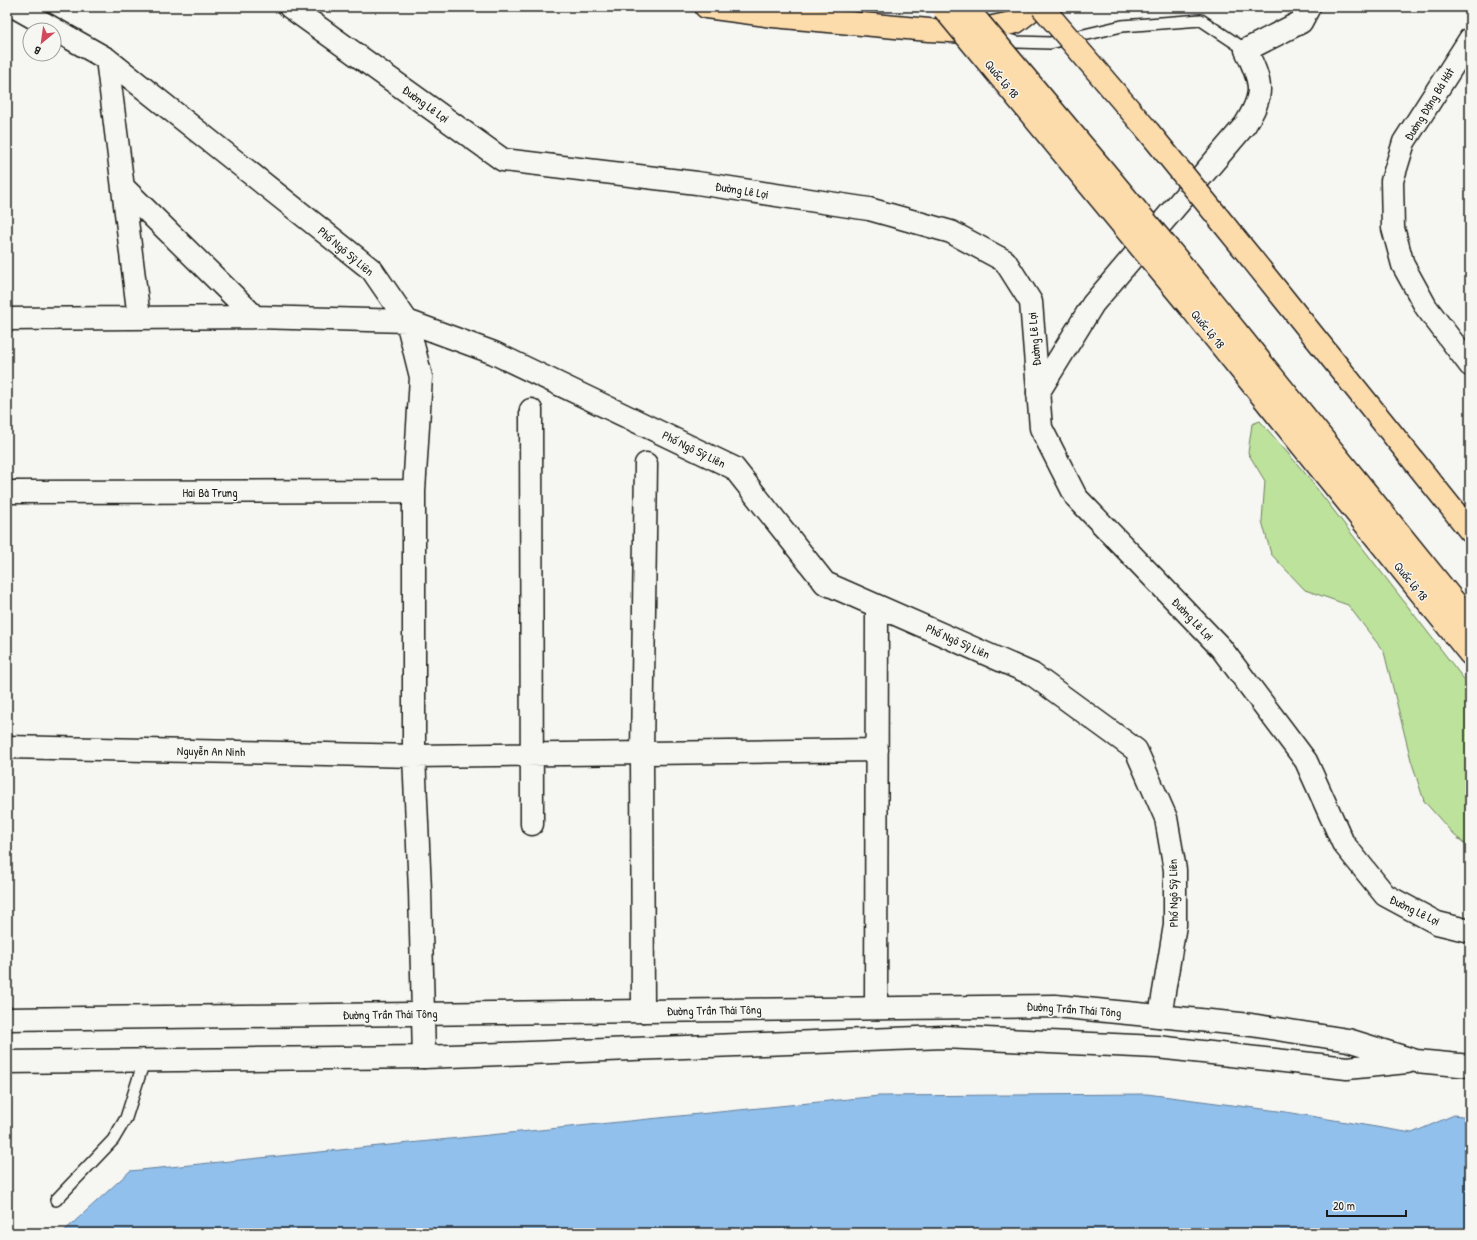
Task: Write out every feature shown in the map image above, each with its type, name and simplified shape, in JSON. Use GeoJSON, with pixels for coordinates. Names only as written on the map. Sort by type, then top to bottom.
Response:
{"type":"FeatureCollection","features":[{"type":"Feature","properties":{"kind":"main road"},"geometry":{"type":"LineString","coordinates":[[706,7],[773,16],[929,30],[970,32],[1016,22],[1035,7]]}},
{"type":"Feature","properties":{"kind":"main road","name":"Quốc lộ 18"},"geometry":{"type":"LineString","coordinates":[[966,7],[1201,289],[1470,621]]}},
{"type":"Feature","properties":{"kind":"main road"},"geometry":{"type":"LineString","coordinates":[[1042,7],[1168,156],[1470,531]]}},
{"type":"Feature","properties":{"kind":"main road"},"geometry":{"type":"LineString","coordinates":[[1060,7],[1262,251],[1470,509]]}},
{"type":"Feature","properties":{"kind":"main road","name":"Quốc lộ 18"},"geometry":{"type":"LineString","coordinates":[[943,8],[1190,307],[1470,654]]}},
{"type":"Feature","properties":{"kind":"street","name":"Phố Ngô Sỹ Liên"},"geometry":{"type":"LineString","coordinates":[[15,7],[107,59],[372,270],[407,321],[494,353],[734,468],[825,583],[1032,674],[1136,750],[1166,818],[1175,870],[1175,924],[1160,1016]]}},
{"type":"Feature","properties":{"kind":"street","name":"Đường Lê Lợi"},"geometry":{"type":"LineString","coordinates":[[290,7],[503,160],[697,183],[869,209],[951,232],[1005,261],[1031,302],[1041,428],[1076,497],[1221,648],[1306,761],[1343,843],[1385,895],[1437,923],[1470,931]]}},
{"type":"Feature","properties":{"kind":"street"},"geometry":{"type":"LineString","coordinates":[[1038,393],[1093,304],[1245,125],[1256,108],[1260,90],[1256,71],[1246,50],[1301,22],[1310,7]]}},
{"type":"Feature","properties":{"kind":"street","name":"Đường Đặng Bá Hát"},"geometry":{"type":"LineString","coordinates":[[1470,38],[1404,142],[1392,181],[1393,228],[1403,265],[1426,307],[1470,365]]}},
{"type":"Feature","properties":{"kind":"street"},"geometry":{"type":"LineString","coordinates":[[107,59],[140,318]]}},
{"type":"Feature","properties":{"kind":"street"},"geometry":{"type":"LineString","coordinates":[[123,187],[255,317]]}},
{"type":"Feature","properties":{"kind":"street"},"geometry":{"type":"LineString","coordinates":[[7,319],[255,317],[407,321],[421,377],[414,491],[414,756],[420,890],[424,1057]]}},
{"type":"Feature","properties":{"kind":"street"},"geometry":{"type":"LineString","coordinates":[[531,410],[532,824]]}},
{"type":"Feature","properties":{"kind":"street"},"geometry":{"type":"LineString","coordinates":[[643,1011],[642,753],[646,464]]}},
{"type":"Feature","properties":{"kind":"street","name":"Hai Bà Trưng"},"geometry":{"type":"LineString","coordinates":[[7,492],[414,491]]}},
{"type":"Feature","properties":{"kind":"street"},"geometry":{"type":"LineString","coordinates":[[876,1008],[877,606]]}},
{"type":"Feature","properties":{"kind":"street","name":"Nguyễn An Ninh"},"geometry":{"type":"LineString","coordinates":[[7,746],[414,756],[876,750]]}},
{"type":"Feature","properties":{"kind":"street","name":"Đường Trần Thái Tông"},"geometry":{"type":"LineString","coordinates":[[7,1019],[1055,1006],[1251,1025],[1348,1040],[1416,1060],[1470,1066]]}},
{"type":"Feature","properties":{"kind":"street","name":"Đường Trần Thái Tông"},"geometry":{"type":"LineString","coordinates":[[7,1062],[424,1057],[944,1037],[1157,1047],[1347,1068],[1416,1060]]}},
{"type":"Feature","properties":{"kind":"lane"},"geometry":{"type":"LineString","coordinates":[[979,31],[1017,42],[1050,43],[1122,26],[1200,20],[1246,50]]}},
{"type":"Feature","properties":{"kind":"lane"},"geometry":{"type":"LineString","coordinates":[[56,1200],[113,1140],[126,1118],[144,1061]]}},
{"type":"Feature","properties":{"kind":"green space"},"geometry":{"type":"Polygon","coordinates":[[[1260,421],[1304,472],[1470,687],[1470,848],[1454,835],[1424,801],[1411,760],[1384,652],[1348,605],[1305,590],[1271,554],[1262,521],[1265,481],[1248,453],[1252,424],[1260,421]]]}},
{"type":"Feature","properties":{"kind":"water"},"geometry":{"type":"Polygon","coordinates":[[[1147,1094],[1286,1112],[1412,1133],[1454,1115],[1470,1117],[1470,1233],[62,1233],[130,1171],[879,1096],[1147,1094]]]}}]}
